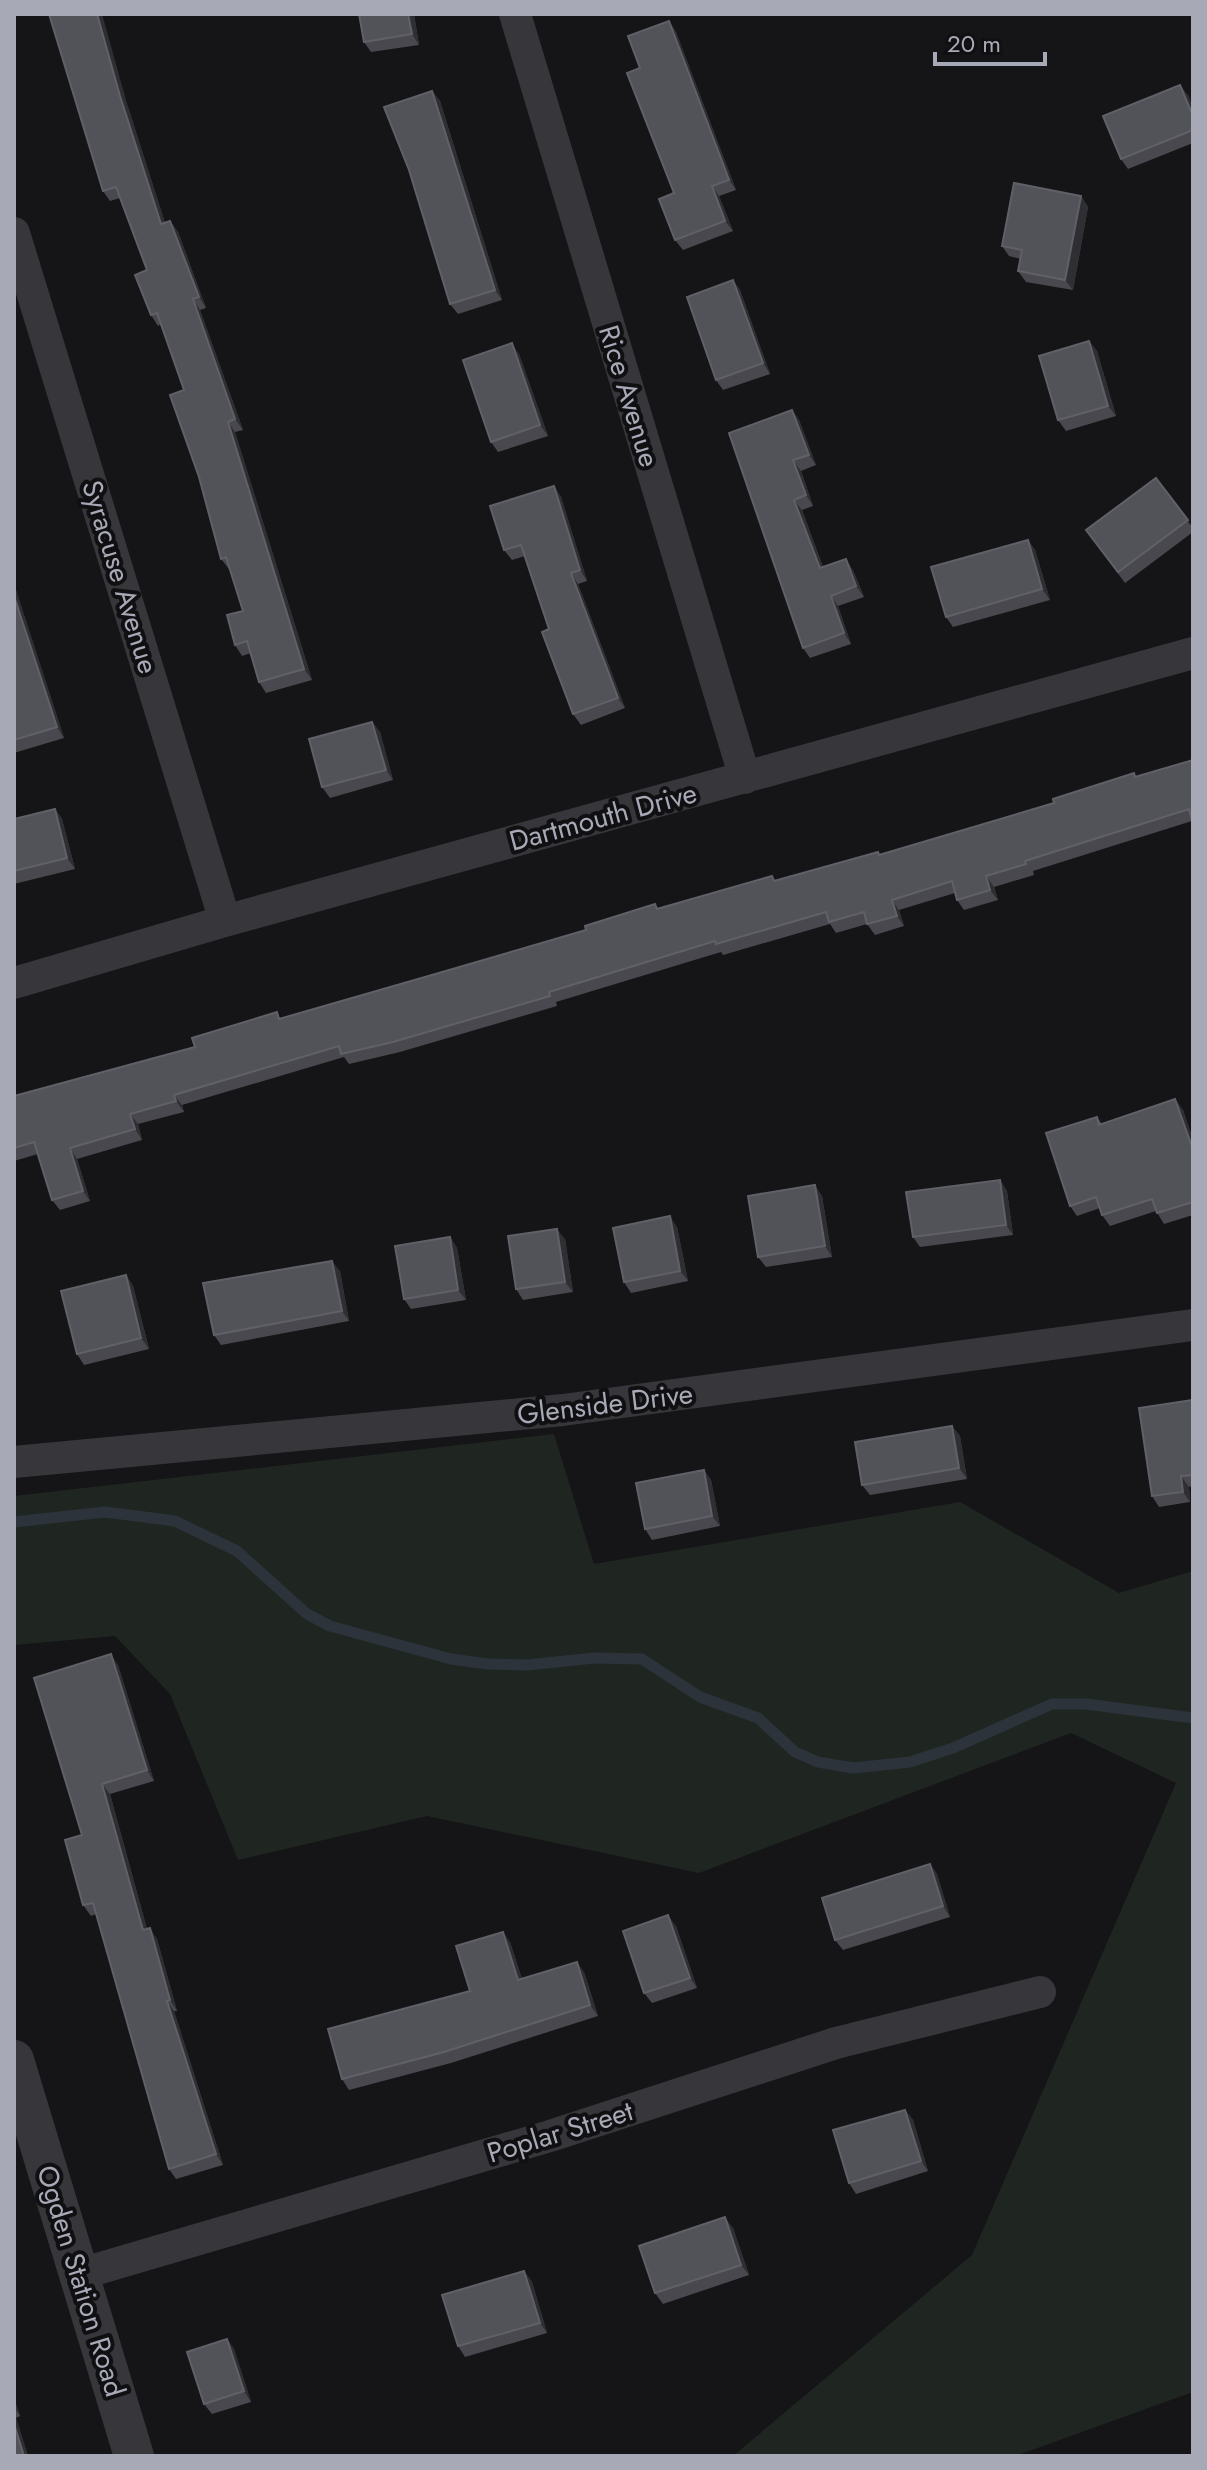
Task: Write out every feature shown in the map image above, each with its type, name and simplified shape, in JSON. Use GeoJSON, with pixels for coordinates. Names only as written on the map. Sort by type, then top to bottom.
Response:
{"type":"FeatureCollection","features":[{"type":"Feature","properties":{"kind":"street","name":"Rice Avenue"},"geometry":{"type":"LineString","coordinates":[[515,14],[745,778]]}},
{"type":"Feature","properties":{"kind":"street","name":"Syracuse Avenue"},"geometry":{"type":"LineString","coordinates":[[14,233],[225,921]]}},
{"type":"Feature","properties":{"kind":"street","name":"Dartmouth Drive"},"geometry":{"type":"LineString","coordinates":[[14,983],[225,921],[1193,653]]}},
{"type":"Feature","properties":{"kind":"street","name":"Glenside Drive"},"geometry":{"type":"LineString","coordinates":[[14,1462],[563,1410],[1193,1325]]}},
{"type":"Feature","properties":{"kind":"street","name":"Poplar Street"},"geometry":{"type":"LineString","coordinates":[[80,2274],[550,2136],[836,2043],[1040,1992]]}},
{"type":"Feature","properties":{"kind":"street","name":"Ogden Station Road"},"geometry":{"type":"LineString","coordinates":[[14,2060],[134,2456]]}},
{"type":"Feature","properties":{"kind":"shaded area"},"geometry":{"type":"Polygon","coordinates":[[[554,1434],[594,1564],[960,1502],[1119,1593],[1193,1571],[1193,2392],[1015,2456],[733,2456],[972,2255],[1176,1783],[1071,1733],[699,1873],[427,1816],[238,1860],[170,1694],[115,1636],[14,1645],[14,1496],[554,1434]]]}},
{"type":"Feature","properties":{"kind":"building"},"geometry":{"type":"Polygon","coordinates":[[[49,14],[97,14],[161,224],[170,221],[199,297],[193,299],[235,419],[228,422],[304,669],[259,682],[247,641],[235,645],[227,615],[243,611],[226,557],[221,559],[199,477],[170,395],[184,390],[157,313],[151,315],[135,275],[147,270],[116,187],[103,191],[49,14]]]}},
{"type":"Feature","properties":{"kind":"building"},"geometry":{"type":"Polygon","coordinates":[[[359,14],[408,14],[412,34],[364,42],[359,14]]]}},
{"type":"Feature","properties":{"kind":"building"},"geometry":{"type":"Polygon","coordinates":[[[669,21],[729,180],[712,186],[725,221],[675,240],[659,199],[674,193],[627,73],[640,68],[628,36],[669,21]]]}},
{"type":"Feature","properties":{"kind":"building"},"geometry":{"type":"Polygon","coordinates":[[[1180,85],[1193,116],[1193,130],[1121,159],[1103,116],[1180,85]]]}},
{"type":"Feature","properties":{"kind":"building"},"geometry":{"type":"Polygon","coordinates":[[[432,91],[495,290],[450,304],[409,170],[384,107],[432,91]]]}},
{"type":"Feature","properties":{"kind":"building"},"geometry":{"type":"Polygon","coordinates":[[[1014,183],[1081,196],[1065,280],[1018,271],[1022,250],[1002,246],[1014,183]]]}},
{"type":"Feature","properties":{"kind":"building"},"geometry":{"type":"Polygon","coordinates":[[[733,280],[763,363],[716,380],[687,297],[733,280]]]}},
{"type":"Feature","properties":{"kind":"building"},"geometry":{"type":"Polygon","coordinates":[[[1089,341],[1108,406],[1058,420],[1039,356],[1089,341]]]}},
{"type":"Feature","properties":{"kind":"building"},"geometry":{"type":"Polygon","coordinates":[[[512,343],[540,425],[491,442],[463,360],[512,343]]]}},
{"type":"Feature","properties":{"kind":"building"},"geometry":{"type":"Polygon","coordinates":[[[792,410],[809,455],[793,460],[806,495],[794,500],[820,568],[846,559],[856,586],[831,596],[844,633],[803,648],[729,433],[792,410]]]}},
{"type":"Feature","properties":{"kind":"building"},"geometry":{"type":"Polygon","coordinates":[[[1156,478],[1188,520],[1118,572],[1086,530],[1156,478]]]}},
{"type":"Feature","properties":{"kind":"building"},"geometry":{"type":"Polygon","coordinates":[[[554,486],[580,570],[571,573],[618,698],[573,714],[542,632],[549,629],[521,545],[504,550],[490,506],[554,486]]]}},
{"type":"Feature","properties":{"kind":"building"},"geometry":{"type":"Polygon","coordinates":[[[1028,540],[1042,589],[946,617],[931,567],[1028,540]]]}},
{"type":"Feature","properties":{"kind":"building"},"geometry":{"type":"Polygon","coordinates":[[[14,596],[57,727],[14,740],[14,596]]]}},
{"type":"Feature","properties":{"kind":"building"},"geometry":{"type":"Polygon","coordinates":[[[372,722],[386,770],[322,787],[309,739],[372,722]]]}},
{"type":"Feature","properties":{"kind":"building"},"geometry":{"type":"Polygon","coordinates":[[[1193,760],[1193,824],[1189,809],[986,876],[990,890],[957,900],[952,881],[892,900],[897,916],[867,924],[864,912],[829,922],[826,912],[716,944],[715,941],[549,992],[550,996],[393,1042],[341,1054],[339,1046],[174,1095],[176,1101],[130,1114],[135,1129],[70,1148],[83,1191],[52,1200],[34,1142],[14,1148],[14,1096],[195,1047],[192,1038],[277,1012],[279,1019],[586,930],[585,926],[655,904],[657,909],[772,876],[774,881],[878,852],[879,855],[1054,803],[1053,799],[1134,773],[1135,777],[1193,760]]]}},
{"type":"Feature","properties":{"kind":"building"},"geometry":{"type":"Polygon","coordinates":[[[55,809],[67,858],[14,871],[14,819],[55,809]]]}},
{"type":"Feature","properties":{"kind":"building"},"geometry":{"type":"Polygon","coordinates":[[[1175,1099],[1193,1143],[1193,1202],[1157,1213],[1152,1199],[1102,1215],[1096,1197],[1070,1206],[1046,1133],[1097,1117],[1099,1125],[1175,1099]]]}},
{"type":"Feature","properties":{"kind":"building"},"geometry":{"type":"Polygon","coordinates":[[[1000,1180],[1006,1225],[913,1237],[906,1192],[1000,1180]]]}},
{"type":"Feature","properties":{"kind":"building"},"geometry":{"type":"Polygon","coordinates":[[[815,1185],[825,1246],[758,1257],[748,1196],[815,1185]]]}},
{"type":"Feature","properties":{"kind":"building"},"geometry":{"type":"Polygon","coordinates":[[[670,1216],[680,1271],[624,1282],[613,1228],[670,1216]]]}},
{"type":"Feature","properties":{"kind":"building"},"geometry":{"type":"Polygon","coordinates":[[[557,1229],[565,1282],[516,1289],[508,1236],[557,1229]]]}},
{"type":"Feature","properties":{"kind":"building"},"geometry":{"type":"Polygon","coordinates":[[[450,1237],[458,1290],[404,1299],[395,1246],[450,1237]]]}},
{"type":"Feature","properties":{"kind":"building"},"geometry":{"type":"Polygon","coordinates":[[[332,1261],[342,1311],[214,1335],[203,1283],[332,1261]]]}},
{"type":"Feature","properties":{"kind":"building"},"geometry":{"type":"Polygon","coordinates":[[[126,1275],[141,1338],[77,1354],[61,1291],[126,1275]]]}},
{"type":"Feature","properties":{"kind":"building"},"geometry":{"type":"Polygon","coordinates":[[[1193,1400],[1193,1475],[1181,1476],[1183,1492],[1152,1496],[1139,1408],[1193,1400]]]}},
{"type":"Feature","properties":{"kind":"building"},"geometry":{"type":"Polygon","coordinates":[[[952,1426],[959,1468],[862,1485],[855,1442],[952,1426]]]}},
{"type":"Feature","properties":{"kind":"building"},"geometry":{"type":"Polygon","coordinates":[[[704,1470],[712,1516],[645,1529],[636,1483],[704,1470]]]}},
{"type":"Feature","properties":{"kind":"building"},"geometry":{"type":"Polygon","coordinates":[[[111,1654],[147,1770],[102,1784],[143,1930],[150,1928],[170,2000],[167,2001],[216,2154],[169,2169],[93,1903],[83,1905],[65,1840],[82,1835],[34,1678],[111,1654]]]}},
{"type":"Feature","properties":{"kind":"building"},"geometry":{"type":"Polygon","coordinates":[[[930,1864],[943,1906],[835,1940],[822,1898],[930,1864]]]}},
{"type":"Feature","properties":{"kind":"building"},"geometry":{"type":"Polygon","coordinates":[[[668,1915],[690,1978],[644,1993],[623,1931],[668,1915]]]}},
{"type":"Feature","properties":{"kind":"building"},"geometry":{"type":"Polygon","coordinates":[[[503,1932],[518,1980],[577,1962],[590,2005],[444,2052],[342,2079],[328,2029],[470,1991],[456,1946],[503,1932]]]}},
{"type":"Feature","properties":{"kind":"building"},"geometry":{"type":"Polygon","coordinates":[[[905,2110],[921,2161],[849,2183],[833,2130],[905,2110]]]}},
{"type":"Feature","properties":{"kind":"building"},"geometry":{"type":"Polygon","coordinates":[[[725,2217],[741,2265],[655,2293],[639,2246],[725,2217]]]}},
{"type":"Feature","properties":{"kind":"building"},"geometry":{"type":"Polygon","coordinates":[[[524,2271],[540,2323],[458,2346],[442,2295],[524,2271]]]}},
{"type":"Feature","properties":{"kind":"building"},"geometry":{"type":"Polygon","coordinates":[[[227,2339],[244,2391],[204,2404],[187,2352],[227,2339]]]}},
{"type":"Feature","properties":{"kind":"building"},"geometry":{"type":"Polygon","coordinates":[[[14,2424],[24,2456],[14,2456],[14,2424]]]}},
{"type":"Feature","properties":{"kind":"waterway"},"geometry":{"type":"LineString","coordinates":[[14,1522],[105,1512],[175,1521],[237,1551],[307,1614],[330,1626],[451,1659],[488,1664],[527,1665],[594,1658],[642,1659],[700,1697],[758,1718],[795,1752],[818,1762],[853,1768],[910,1762],[953,1748],[1052,1704],[1086,1704],[1193,1718]]}}]}
